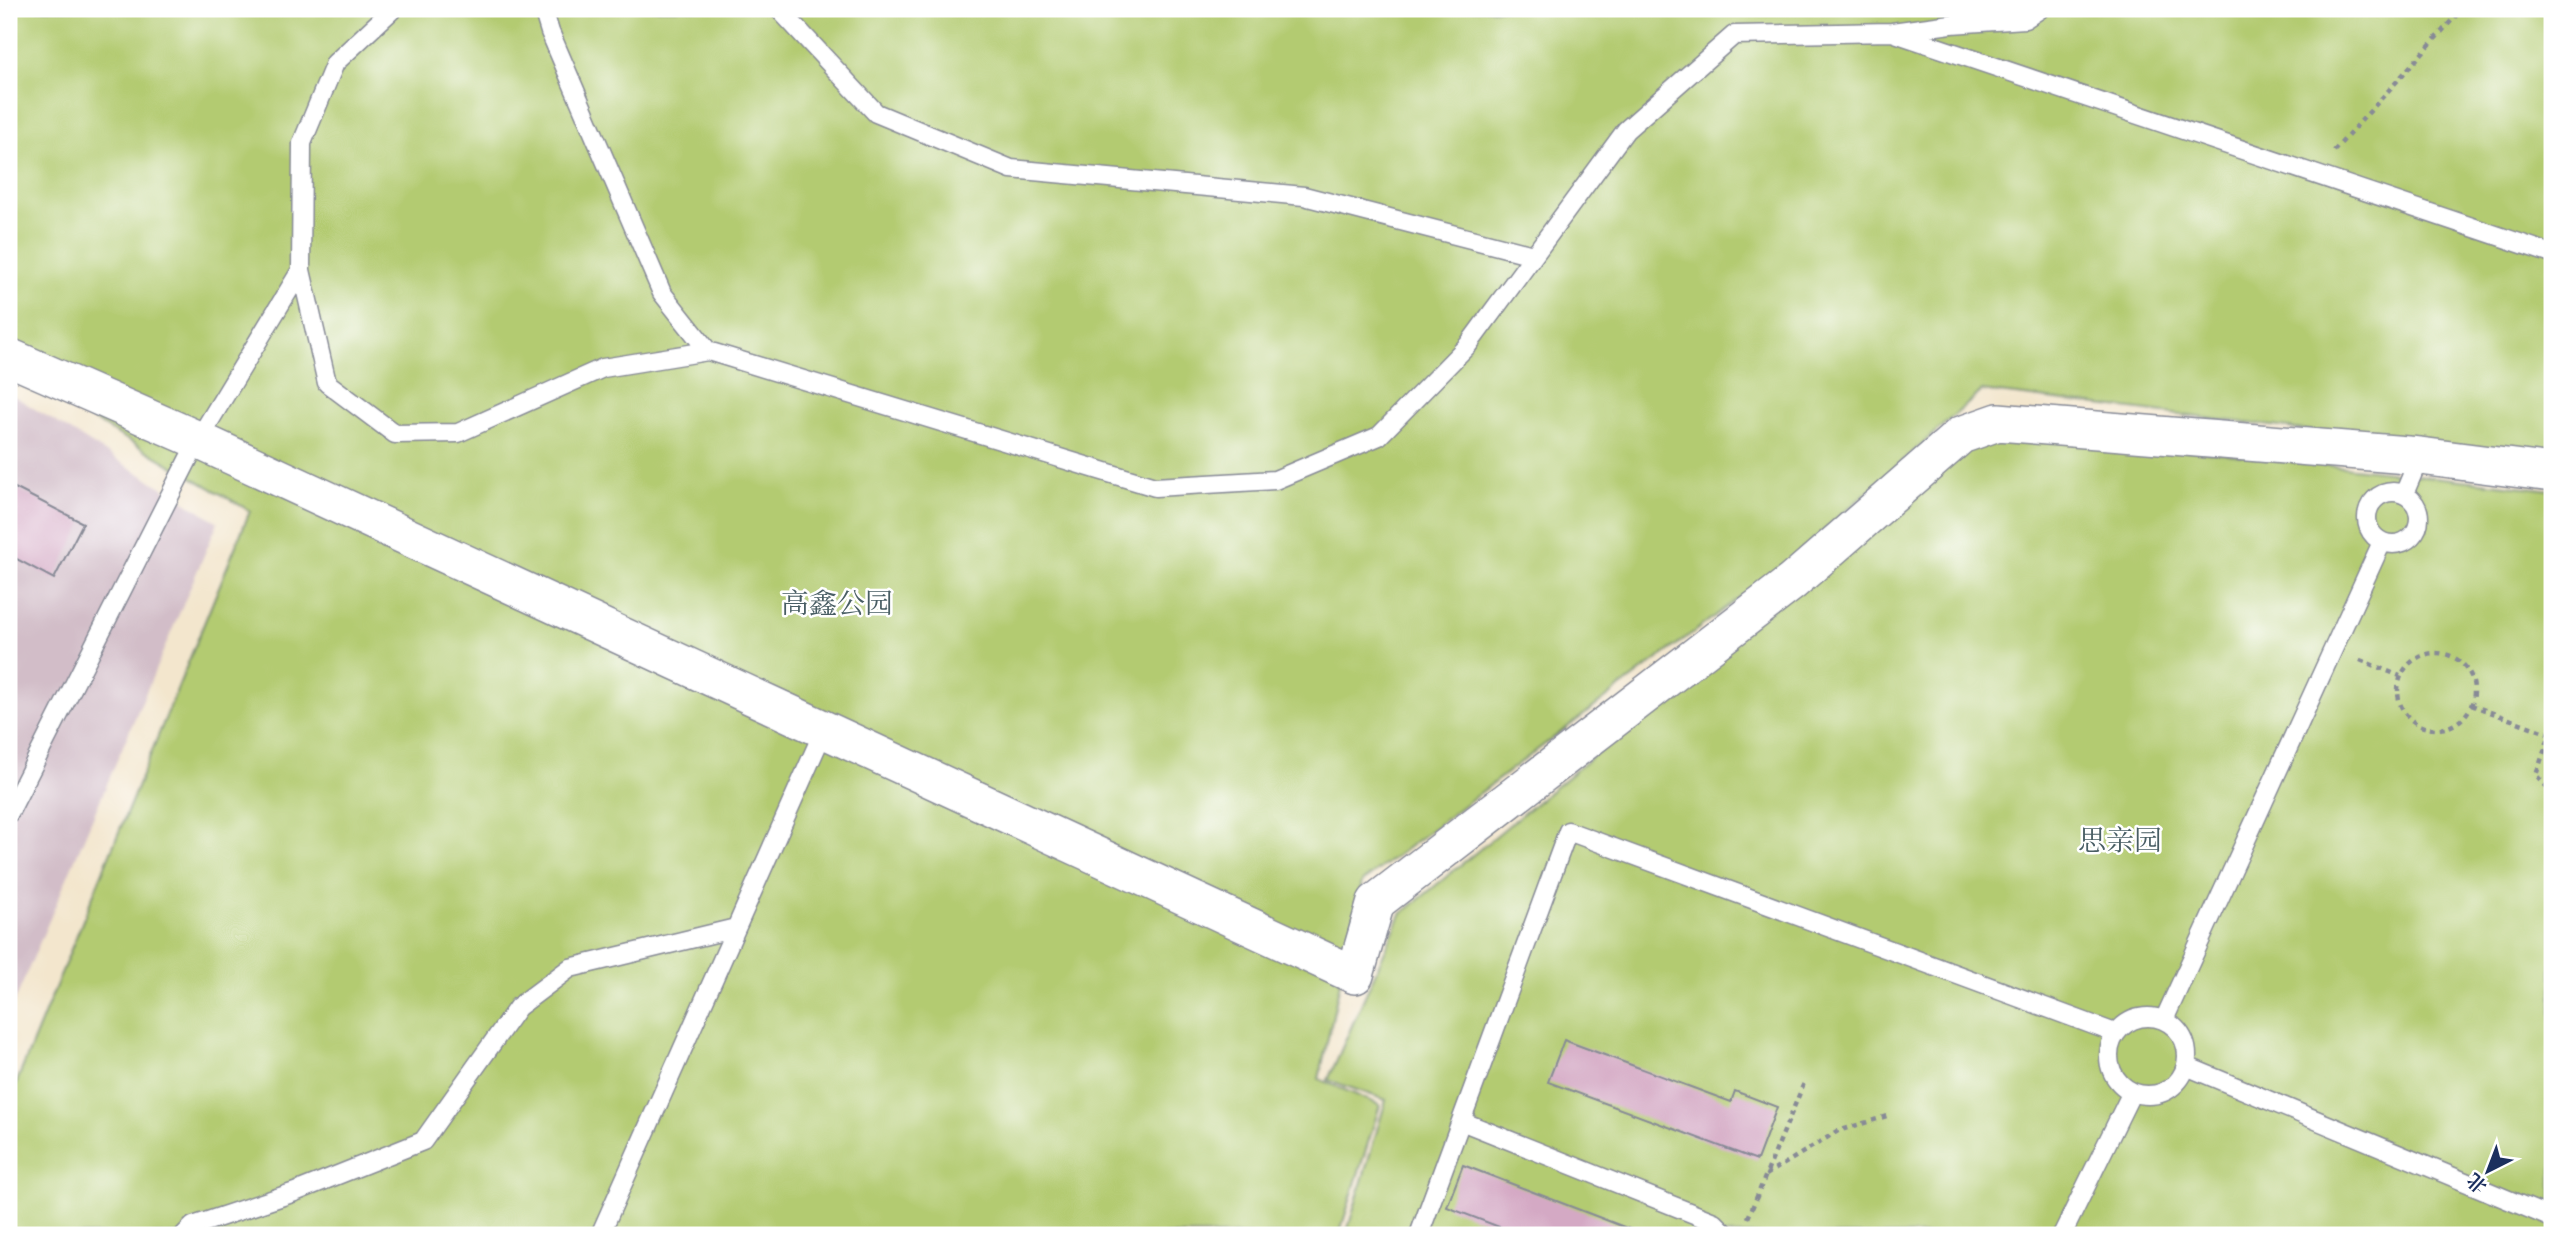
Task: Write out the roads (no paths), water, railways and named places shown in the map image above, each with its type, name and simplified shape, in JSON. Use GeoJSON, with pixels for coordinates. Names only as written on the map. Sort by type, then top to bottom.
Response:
{"type":"FeatureCollection","features":[{"type":"Feature","properties":{"kind":"street"},"geometry":{"type":"LineString","coordinates":[[9,357],[198,440],[1355,975],[1376,902],[1792,582],[1961,435],[1998,422],[2420,456],[2552,473]]}},
{"type":"Feature","properties":{"kind":"lane"},"geometry":{"type":"LineString","coordinates":[[393,9],[335,63],[302,143],[301,270],[327,383],[396,434],[458,433],[603,368],[708,351],[1155,487],[1275,480],[1379,436],[1468,345],[1626,130],[1734,35],[1892,32],[1951,24],[2025,19],[2040,9]]}},
{"type":"Feature","properties":{"kind":"lane"},"geometry":{"type":"LineString","coordinates":[[543,9],[550,32],[662,293],[708,351]]}},
{"type":"Feature","properties":{"kind":"lane"},"geometry":{"type":"LineString","coordinates":[[779,9],[876,113],[1011,169],[1304,196],[1534,254]]}},
{"type":"Feature","properties":{"kind":"lane"},"geometry":{"type":"LineString","coordinates":[[1892,32],[2552,254]]}},
{"type":"Feature","properties":{"kind":"lane"},"geometry":{"type":"LineString","coordinates":[[9,813],[198,440],[301,270]]}},
{"type":"Feature","properties":{"kind":"lane"},"geometry":{"type":"LineString","coordinates":[[2404,494],[2420,456]]}},
{"type":"Feature","properties":{"kind":"lane"},"geometry":{"type":"LineString","coordinates":[[2381,494],[2404,494],[2413,501],[2418,512],[2414,534],[2405,541],[2393,544],[2382,541],[2373,534],[2367,524],[2367,513],[2372,502],[2381,494]]}},
{"type":"Feature","properties":{"kind":"lane"},"geometry":{"type":"LineString","coordinates":[[2164,1020],[2382,541]]}},
{"type":"Feature","properties":{"kind":"lane"},"geometry":{"type":"LineString","coordinates":[[600,1235],[824,730]]}},
{"type":"Feature","properties":{"kind":"lane"},"geometry":{"type":"LineString","coordinates":[[1419,1235],[1568,831],[2115,1033]]}},
{"type":"Feature","properties":{"kind":"lane"},"geometry":{"type":"LineString","coordinates":[[184,1235],[193,1226],[295,1192],[423,1141],[518,1007],[570,968],[736,928]]}},
{"type":"Feature","properties":{"kind":"lane"},"geometry":{"type":"LineString","coordinates":[[2137,1018],[2164,1020],[2175,1028],[2183,1039],[2187,1052],[2186,1066],[2171,1088],[2145,1096],[2132,1092],[2120,1084],[2112,1073],[2108,1059],[2109,1046],[2115,1033],[2124,1024],[2137,1018]]}},
{"type":"Feature","properties":{"kind":"lane"},"geometry":{"type":"LineString","coordinates":[[2186,1066],[2552,1218]]}},
{"type":"Feature","properties":{"kind":"lane"},"geometry":{"type":"LineString","coordinates":[[2062,1235],[2132,1092]]}},
{"type":"Feature","properties":{"kind":"lane"},"geometry":{"type":"LineString","coordinates":[[1461,1121],[1714,1222],[1727,1235]]}},
{"type":"Feature","properties":{"kind":"park label","name":"高鑫公园"},"geometry":{"type":"Point","coordinates":[837,603]}},
{"type":"Feature","properties":{"kind":"park label","name":"思亲园"},"geometry":{"type":"Point","coordinates":[2120,840]}}]}
